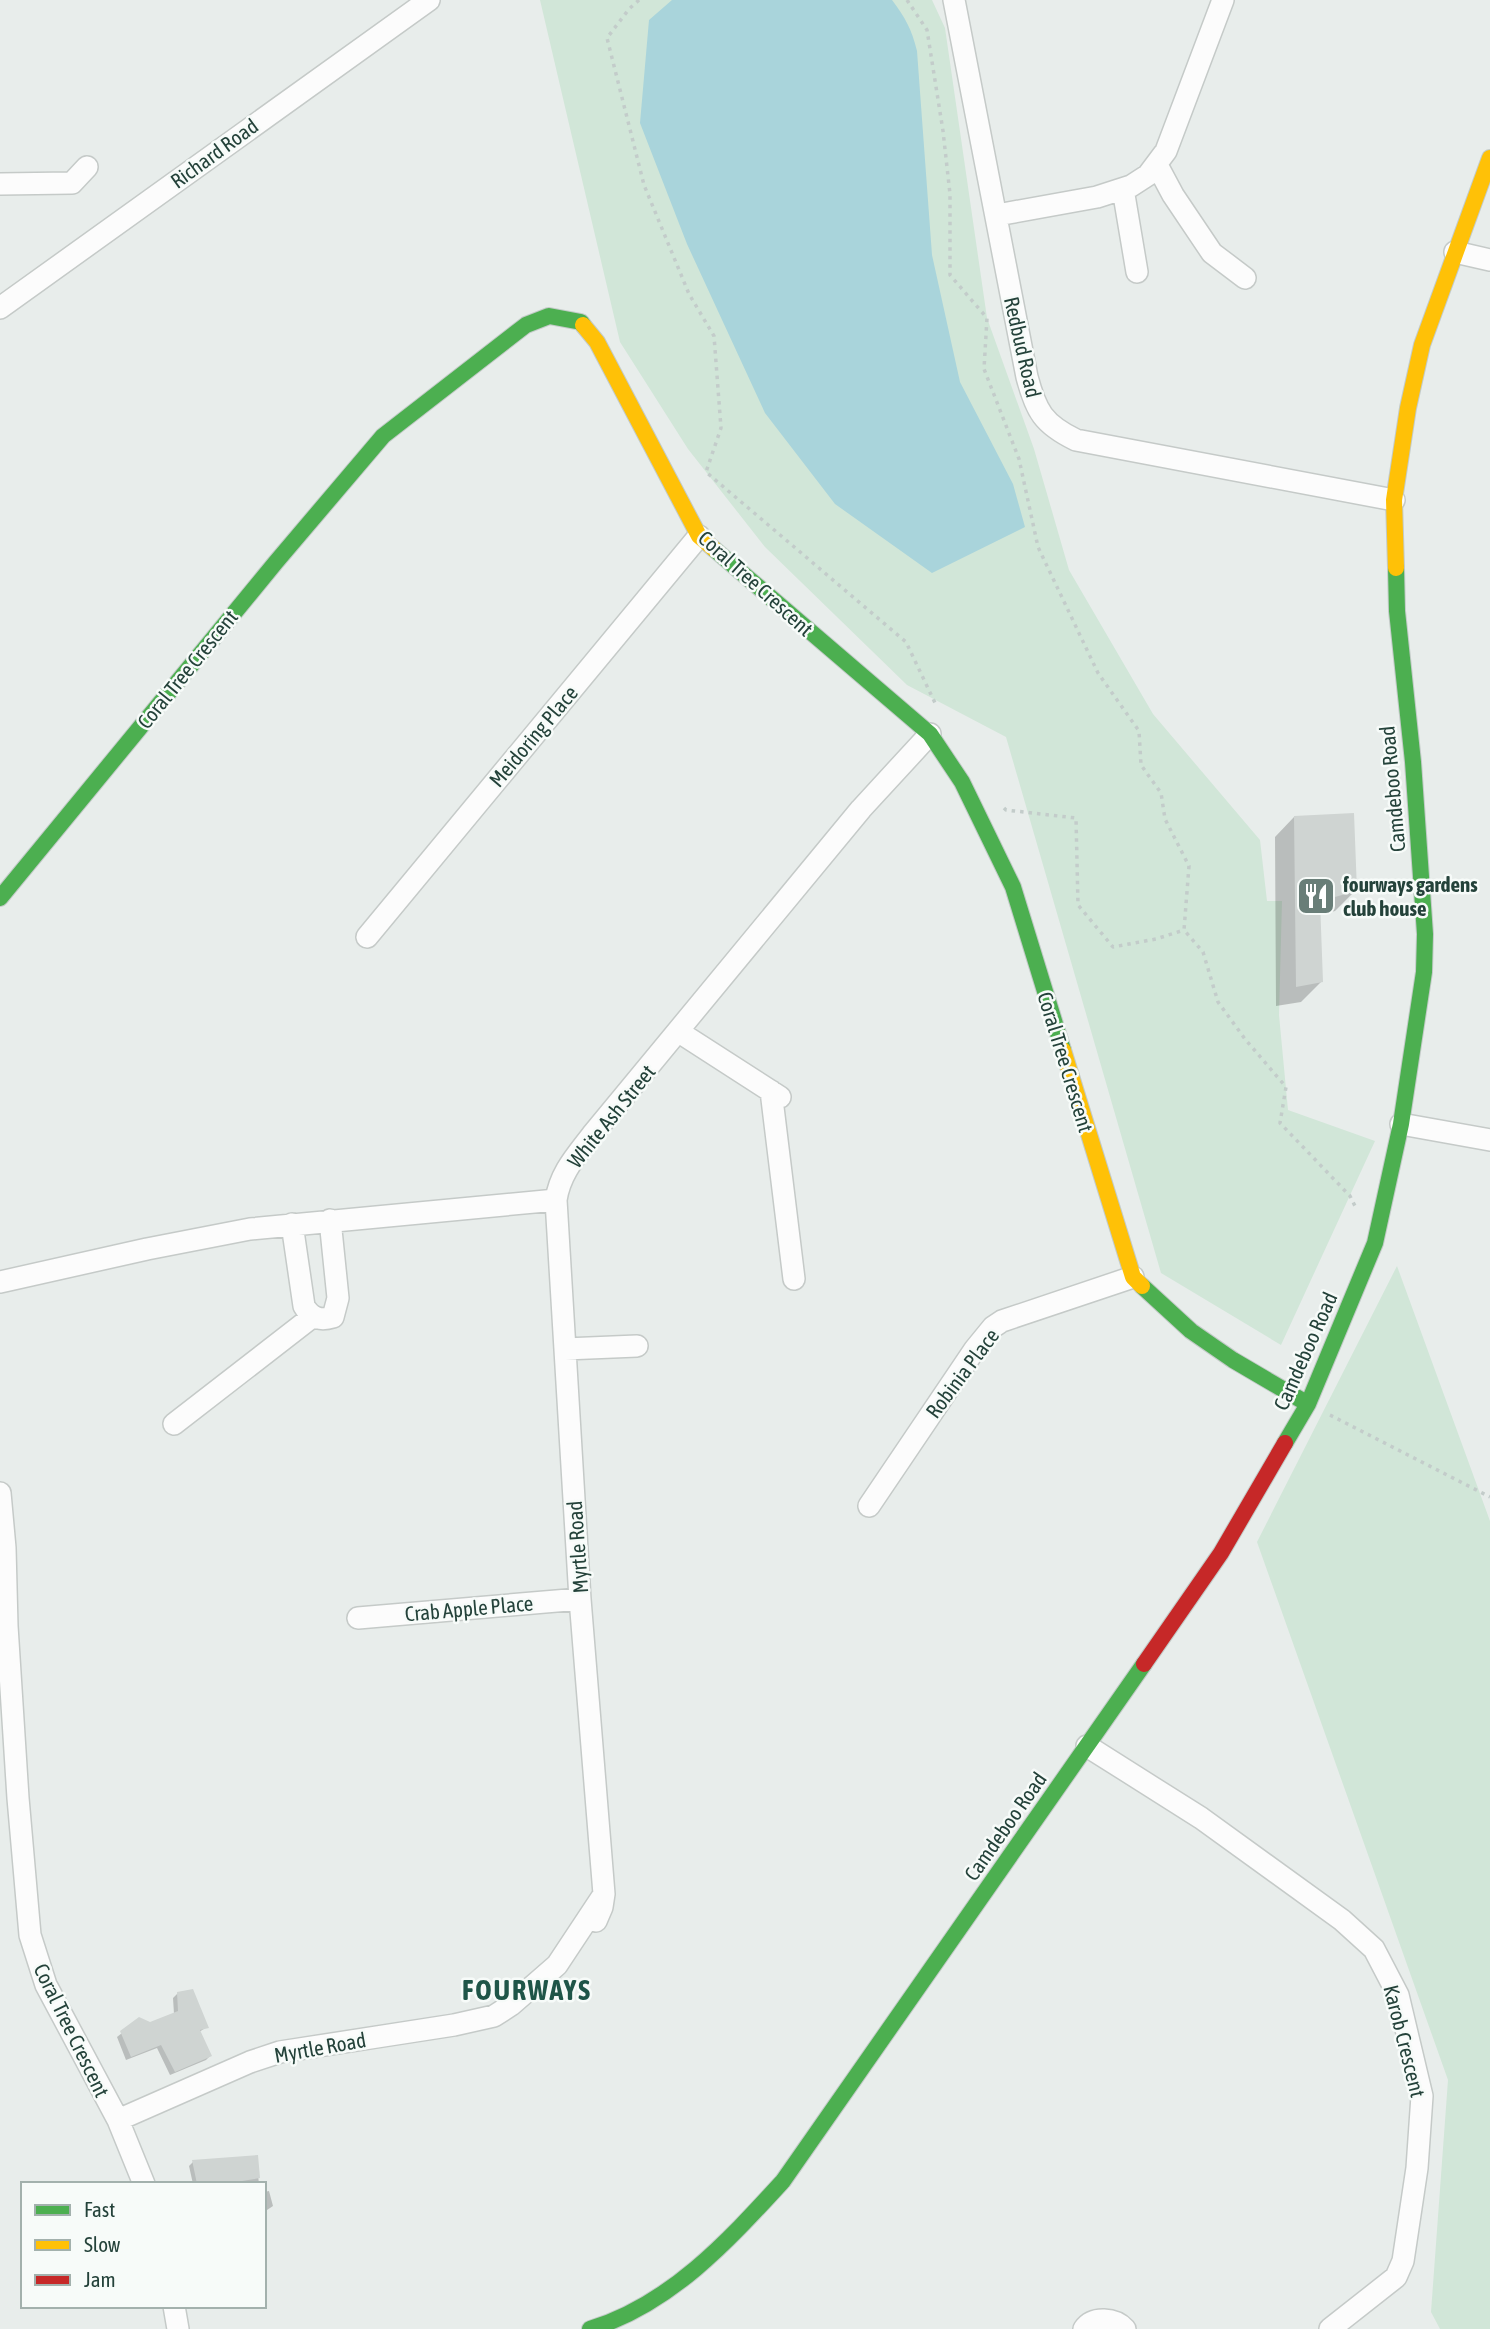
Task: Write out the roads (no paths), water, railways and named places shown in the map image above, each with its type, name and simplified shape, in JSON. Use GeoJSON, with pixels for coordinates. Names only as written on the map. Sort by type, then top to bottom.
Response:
{"type":"FeatureCollection","features":[{"type":"Feature","properties":{"kind":"street","name":"Richard Road"},"geometry":{"type":"LineString","coordinates":[[0,308],[429,0]]}},
{"type":"Feature","properties":{"kind":"street","name":"Redbud Road"},"geometry":{"type":"LineString","coordinates":[[954,0],[1030,388],[1041,416],[1057,431],[1076,440],[1394,500]]}},
{"type":"Feature","properties":{"kind":"street"},"geometry":{"type":"LineString","coordinates":[[997,215],[1097,197],[1123,189],[1148,175],[1166,151],[1223,0]]}},
{"type":"Feature","properties":{"kind":"street","name":"Camdeboo Road"},"geometry":{"type":"LineString","coordinates":[[590,2329],[655,2299],[685,2279],[721,2249],[783,2181],[1221,1553],[1308,1404],[1375,1243],[1401,1124],[1424,972],[1425,934],[1413,762],[1397,611],[1394,500],[1408,408],[1422,345],[1490,158]]}},
{"type":"Feature","properties":{"kind":"street"},"geometry":{"type":"LineString","coordinates":[[1157,164],[1173,195],[1206,246],[1245,278]]}},
{"type":"Feature","properties":{"kind":"street"},"geometry":{"type":"LineString","coordinates":[[0,184],[72,183],[87,167]]}},
{"type":"Feature","properties":{"kind":"street"},"geometry":{"type":"LineString","coordinates":[[1123,189],[1137,272]]}},
{"type":"Feature","properties":{"kind":"street"},"geometry":{"type":"LineString","coordinates":[[1455,252],[1490,260]]}},
{"type":"Feature","properties":{"kind":"street","name":"Coral Tree Crescent"},"geometry":{"type":"LineString","coordinates":[[0,898],[383,436],[526,325],[549,316],[581,322],[597,342],[699,536],[930,734],[962,782],[1013,887],[1133,1278]]}},
{"type":"Feature","properties":{"kind":"street","name":"Meidoring Place"},"geometry":{"type":"LineString","coordinates":[[367,937],[699,536]]}},
{"type":"Feature","properties":{"kind":"street","name":"White Ash Street"},"geometry":{"type":"LineString","coordinates":[[556,1200],[559,1184],[569,1164],[861,809],[930,734]]}},
{"type":"Feature","properties":{"kind":"street"},"geometry":{"type":"LineString","coordinates":[[679,1032],[777,1096],[794,1279]]}},
{"type":"Feature","properties":{"kind":"street"},"geometry":{"type":"LineString","coordinates":[[1401,1124],[1490,1140]]}},
{"type":"Feature","properties":{"kind":"street"},"geometry":{"type":"LineString","coordinates":[[0,1282],[250,1229],[556,1200]]}},
{"type":"Feature","properties":{"kind":"street","name":"Myrtle Road"},"geometry":{"type":"LineString","coordinates":[[118,2120],[250,2062],[280,2052],[454,2025],[494,2016],[511,2005],[557,1965],[604,1894],[580,1600],[556,1200]]}},
{"type":"Feature","properties":{"kind":"street"},"geometry":{"type":"LineString","coordinates":[[292,1224],[304,1306],[312,1317],[322,1319],[333,1317],[337,1306],[330,1220]]}},
{"type":"Feature","properties":{"kind":"street"},"geometry":{"type":"LineString","coordinates":[[1133,1278],[1191,1331],[1233,1360],[1308,1404]]}},
{"type":"Feature","properties":{"kind":"street","name":"Robinia Place"},"geometry":{"type":"LineString","coordinates":[[869,1506],[993,1326],[1017,1314],[1073,1299],[1133,1278]]}},
{"type":"Feature","properties":{"kind":"street"},"geometry":{"type":"LineString","coordinates":[[174,1424],[312,1317]]}},
{"type":"Feature","properties":{"kind":"street"},"geometry":{"type":"LineString","coordinates":[[565,1349],[637,1346]]}},
{"type":"Feature","properties":{"kind":"street","name":"Coral Tree Crescent"},"geometry":{"type":"LineString","coordinates":[[0,1493],[18,1798],[30,1935],[46,1984],[118,2120],[143,2182]]}},
{"type":"Feature","properties":{"kind":"street","name":"Crab Apple Place"},"geometry":{"type":"LineString","coordinates":[[358,1618],[580,1600]]}},
{"type":"Feature","properties":{"kind":"street","name":"Karob Crescent"},"geometry":{"type":"LineString","coordinates":[[1087,1746],[1200,1818],[1342,1920],[1374,1949],[1398,1995],[1422,2096],[1417,2168],[1403,2262],[1396,2277],[1330,2329]]}},
{"type":"Feature","properties":{"kind":"street"},"geometry":{"type":"LineString","coordinates":[[174,2308],[178,2329]]}},
{"type":"Feature","properties":{"kind":"street"},"geometry":{"type":"LineString","coordinates":[[1084,2329],[1096,2320],[1109,2320],[1125,2329]]}},
{"type":"Feature","properties":{"kind":"water"},"geometry":{"type":"Polygon","coordinates":[[[672,0],[892,0],[901,12],[917,51],[932,255],[960,382],[1013,484],[1025,527],[932,573],[835,504],[765,413],[687,244],[640,123],[649,20],[672,0]]]}},
{"type":"Feature","properties":{"kind":"place","name":"fourways gardens club house"},"geometry":{"type":"Point","coordinates":[1316,896]}},
{"type":"Feature","properties":{"kind":"district","name":"FOURWAYS"},"geometry":{"type":"Point","coordinates":[527,1990]}}]}
